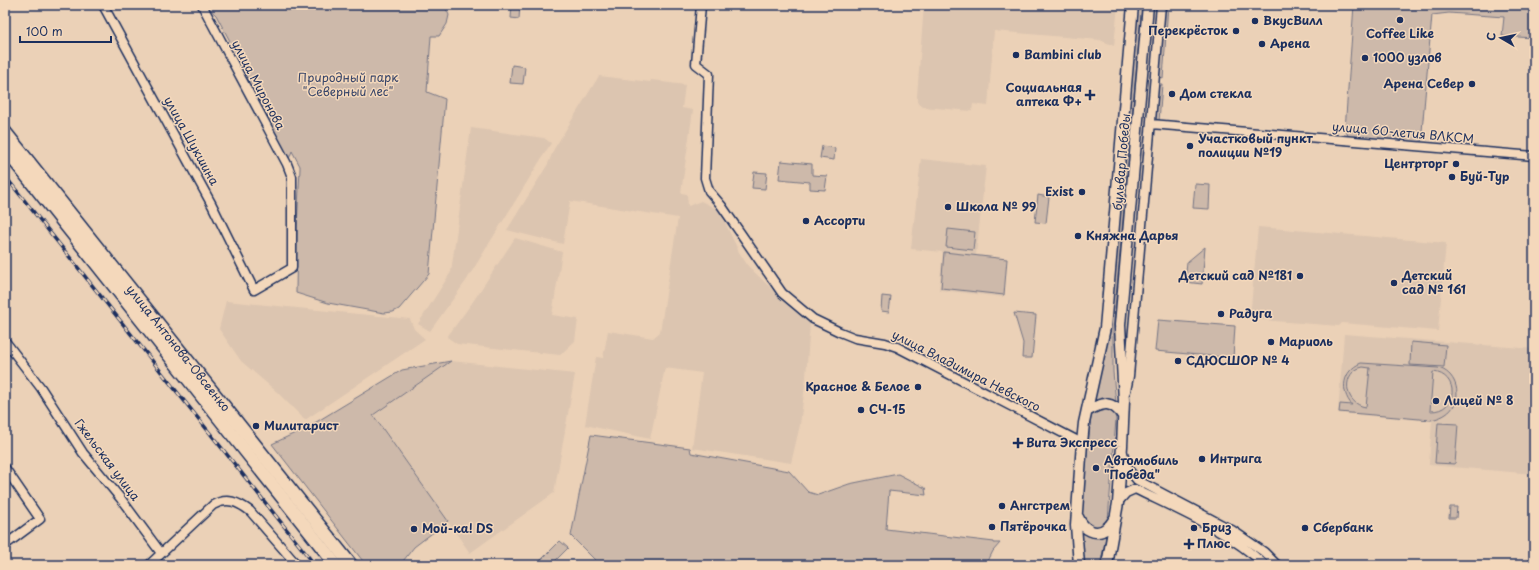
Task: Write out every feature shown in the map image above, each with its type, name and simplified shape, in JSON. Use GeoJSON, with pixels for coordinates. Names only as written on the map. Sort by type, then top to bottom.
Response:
{"type":"FeatureCollection","features":[{"type":"Feature","properties":{"kind":"highway","name":"улица Антонова-Овсеенко"},"geometry":{"type":"LineString","coordinates":[[5,132],[128,295],[336,565]]}},
{"type":"Feature","properties":{"kind":"highway","name":"улица Антонова-Овсеенко"},"geometry":{"type":"LineString","coordinates":[[5,149],[128,295],[351,565]]}},
{"type":"Feature","properties":{"kind":"main road","name":"бульвар Победы"},"geometry":{"type":"LineString","coordinates":[[1079,565],[1077,515],[1082,443],[1084,423],[1105,328],[1133,5]]}},
{"type":"Feature","properties":{"kind":"main road","name":"бульвар Победы"},"geometry":{"type":"LineString","coordinates":[[1107,565],[1118,503],[1124,401],[1120,325],[1148,5]]}},
{"type":"Feature","properties":{"kind":"main road"},"geometry":{"type":"LineString","coordinates":[[1087,411],[1096,406],[1106,404],[1113,405],[1119,409],[1123,416]]}},
{"type":"Feature","properties":{"kind":"main road"},"geometry":{"type":"LineString","coordinates":[[1077,515],[1081,525],[1085,529],[1097,532],[1108,527],[1116,517]]}},
{"type":"Feature","properties":{"kind":"street","name":"улица Шукшина"},"geometry":{"type":"LineString","coordinates":[[103,5],[212,205],[254,290],[292,268],[292,177]]}},
{"type":"Feature","properties":{"kind":"street","name":"улица Миронова"},"geometry":{"type":"LineString","coordinates":[[202,5],[287,164],[292,177]]}},
{"type":"Feature","properties":{"kind":"street","name":"улица Владимира Невского"},"geometry":{"type":"LineString","coordinates":[[701,5],[696,64],[709,74],[705,178],[709,191],[721,205],[782,293],[813,319],[855,338],[885,343],[897,347],[1082,443]]}},
{"type":"Feature","properties":{"kind":"street"},"geometry":{"type":"LineString","coordinates":[[1124,401],[1129,376],[1161,5]]}},
{"type":"Feature","properties":{"kind":"street","name":"улица 60-летия ВЛКСМ"},"geometry":{"type":"LineString","coordinates":[[1151,124],[1534,156]]}},
{"type":"Feature","properties":{"kind":"street","name":"Гжельская улица"},"geometry":{"type":"LineString","coordinates":[[5,341],[41,388],[83,453],[121,499],[161,554]]}},
{"type":"Feature","properties":{"kind":"street"},"geometry":{"type":"LineString","coordinates":[[1122,446],[1124,459],[1128,469],[1138,480],[1232,530],[1264,552],[1277,565]]}},
{"type":"Feature","properties":{"kind":"street"},"geometry":{"type":"LineString","coordinates":[[5,468],[40,519],[5,545]]}},
{"type":"Feature","properties":{"kind":"street"},"geometry":{"type":"LineString","coordinates":[[1118,503],[1126,492],[1135,489],[1226,536],[1256,556],[1265,565]]}},
{"type":"Feature","properties":{"kind":"street"},"geometry":{"type":"LineString","coordinates":[[149,565],[213,505],[218,502],[228,500],[250,511],[297,565]]}},
{"type":"Feature","properties":{"kind":"shaded area"},"geometry":{"type":"Polygon","coordinates":[[[924,5],[1118,5],[1114,46],[1100,40],[994,31],[988,106],[973,104],[972,111],[923,107],[917,102],[917,96],[924,5]]]}},
{"type":"Feature","properties":{"kind":"shaded area"},"geometry":{"type":"Polygon","coordinates":[[[599,76],[650,82],[651,80],[661,81],[685,85],[682,108],[693,110],[681,193],[687,194],[688,206],[701,201],[719,210],[739,252],[748,266],[810,323],[806,377],[800,425],[791,463],[692,448],[702,373],[665,368],[650,439],[585,425],[596,357],[603,358],[608,331],[653,338],[660,332],[678,218],[570,201],[563,244],[507,230],[548,164],[554,149],[599,76]]]}},
{"type":"Feature","properties":{"kind":"shaded area"},"geometry":{"type":"Polygon","coordinates":[[[471,128],[544,138],[551,143],[466,281],[430,331],[418,324],[451,272],[471,128]]]}},
{"type":"Feature","properties":{"kind":"shaded area","name":"Школа № 99"},"geometry":{"type":"Polygon","coordinates":[[[921,159],[986,166],[976,255],[1007,259],[1003,297],[939,290],[943,252],[911,249],[921,159]]]}},
{"type":"Feature","properties":{"kind":"shaded area"},"geometry":{"type":"Polygon","coordinates":[[[1258,227],[1446,243],[1438,331],[1342,323],[1339,326],[1250,319],[1258,227]]]}},
{"type":"Feature","properties":{"kind":"shaded area"},"geometry":{"type":"Polygon","coordinates":[[[515,238],[562,252],[552,315],[578,319],[575,341],[560,355],[457,344],[447,337],[472,303],[515,238]]]}},
{"type":"Feature","properties":{"kind":"shaded area"},"geometry":{"type":"Polygon","coordinates":[[[226,301],[410,319],[414,329],[425,339],[305,420],[277,392],[241,361],[219,329],[226,301]]]}},
{"type":"Feature","properties":{"kind":"shaded area","name":"Лицей № 8"},"geometry":{"type":"Polygon","coordinates":[[[1344,334],[1534,349],[1534,474],[1429,465],[1432,421],[1338,413],[1344,334]]]}},
{"type":"Feature","properties":{"kind":"shaded area"},"geometry":{"type":"Polygon","coordinates":[[[451,361],[575,374],[554,493],[470,553],[373,415],[451,361]]]}},
{"type":"Feature","properties":{"kind":"green space","name":"Природный парк \"Северный лес\""},"geometry":{"type":"Polygon","coordinates":[[[205,5],[446,5],[449,15],[447,24],[439,36],[431,36],[427,92],[445,99],[429,274],[399,309],[393,312],[384,313],[328,303],[296,293],[300,166],[292,151],[287,164],[236,69],[238,56],[216,15],[205,5]]]}},
{"type":"Feature","properties":{"kind":"green space"},"geometry":{"type":"Polygon","coordinates":[[[512,5],[520,5],[519,19],[511,18],[512,5]]]}},
{"type":"Feature","properties":{"kind":"green space"},"geometry":{"type":"Polygon","coordinates":[[[1137,5],[1142,5],[1113,331],[1113,372],[1116,403],[1111,399],[1105,398],[1100,398],[1094,401],[1110,329],[1137,5]]]}},
{"type":"Feature","properties":{"kind":"green space"},"geometry":{"type":"Polygon","coordinates":[[[1163,5],[1168,5],[1163,78],[1157,77],[1163,5]]]}},
{"type":"Feature","properties":{"kind":"green space"},"geometry":{"type":"Polygon","coordinates":[[[1354,5],[1534,5],[1534,38],[1502,36],[1504,17],[1449,13],[1432,15],[1421,143],[1349,137],[1345,130],[1354,5]]]}},
{"type":"Feature","properties":{"kind":"green space"},"geometry":{"type":"Polygon","coordinates":[[[512,65],[525,67],[523,84],[510,83],[512,65]]]}},
{"type":"Feature","properties":{"kind":"green space"},"geometry":{"type":"Polygon","coordinates":[[[1157,84],[1162,84],[1159,121],[1154,120],[1157,84]]]}},
{"type":"Feature","properties":{"kind":"green space"},"geometry":{"type":"Polygon","coordinates":[[[822,146],[835,148],[834,160],[820,158],[822,146]]]}},
{"type":"Feature","properties":{"kind":"green space"},"geometry":{"type":"Polygon","coordinates":[[[781,161],[812,164],[812,175],[827,176],[825,190],[810,189],[810,182],[779,179],[781,161]]]}},
{"type":"Feature","properties":{"kind":"green space"},"geometry":{"type":"Polygon","coordinates":[[[754,172],[767,173],[765,189],[752,188],[754,172]]]}},
{"type":"Feature","properties":{"kind":"green space"},"geometry":{"type":"Polygon","coordinates":[[[1195,184],[1210,185],[1209,209],[1193,208],[1195,184]]]}},
{"type":"Feature","properties":{"kind":"green space"},"geometry":{"type":"Polygon","coordinates":[[[1038,195],[1049,197],[1046,223],[1035,222],[1038,195]]]}},
{"type":"Feature","properties":{"kind":"green space"},"geometry":{"type":"Polygon","coordinates":[[[948,229],[975,232],[973,250],[946,247],[948,229]]]}},
{"type":"Feature","properties":{"kind":"green space"},"geometry":{"type":"Polygon","coordinates":[[[1205,247],[1202,284],[1185,282],[1187,262],[1205,247]]]}},
{"type":"Feature","properties":{"kind":"green space"},"geometry":{"type":"Polygon","coordinates":[[[944,252],[1007,259],[1004,295],[941,288],[944,252]]]}},
{"type":"Feature","properties":{"kind":"green space"},"geometry":{"type":"Polygon","coordinates":[[[882,296],[891,297],[889,312],[881,311],[882,296]]]}},
{"type":"Feature","properties":{"kind":"green space"},"geometry":{"type":"Polygon","coordinates":[[[1014,313],[1036,315],[1032,358],[1022,358],[1023,343],[1014,313]]]}},
{"type":"Feature","properties":{"kind":"green space"},"geometry":{"type":"Polygon","coordinates":[[[1158,320],[1235,326],[1233,358],[1155,351],[1158,320]]]}},
{"type":"Feature","properties":{"kind":"green space"},"geometry":{"type":"Polygon","coordinates":[[[1411,342],[1446,345],[1444,367],[1410,365],[1411,342]]]}},
{"type":"Feature","properties":{"kind":"green space"},"geometry":{"type":"Polygon","coordinates":[[[451,361],[373,415],[448,521],[414,547],[400,565],[366,565],[272,444],[308,427],[402,370],[451,361]]]}},
{"type":"Feature","properties":{"kind":"green space"},"geometry":{"type":"Polygon","coordinates":[[[1361,363],[1438,368],[1444,370],[1453,378],[1457,390],[1456,401],[1451,410],[1446,414],[1431,420],[1339,412],[1340,404],[1352,405],[1346,394],[1345,382],[1350,371],[1361,363]],[[1363,367],[1356,370],[1351,375],[1348,381],[1348,387],[1349,394],[1353,400],[1358,405],[1366,407],[1370,368],[1363,367]],[[1433,372],[1430,411],[1440,410],[1446,406],[1451,400],[1452,393],[1451,385],[1448,379],[1442,374],[1433,372]]]}},
{"type":"Feature","properties":{"kind":"green space"},"geometry":{"type":"Polygon","coordinates":[[[1105,409],[1114,413],[1116,419],[1108,520],[1101,526],[1094,527],[1089,526],[1081,514],[1091,416],[1095,411],[1105,409]]]}},
{"type":"Feature","properties":{"kind":"green space"},"geometry":{"type":"Polygon","coordinates":[[[1438,423],[1458,424],[1455,464],[1435,463],[1438,423]]]}},
{"type":"Feature","properties":{"kind":"green space"},"geometry":{"type":"Polygon","coordinates":[[[591,435],[690,448],[691,453],[789,471],[808,492],[818,495],[849,484],[898,474],[927,489],[925,489],[926,495],[889,491],[886,529],[1000,543],[993,551],[986,565],[600,565],[571,536],[591,435]]]}},
{"type":"Feature","properties":{"kind":"green space"},"geometry":{"type":"Polygon","coordinates":[[[1450,507],[1457,507],[1456,518],[1449,518],[1450,507]]]}},
{"type":"Feature","properties":{"kind":"green space"},"geometry":{"type":"Polygon","coordinates":[[[1082,532],[1088,536],[1094,537],[1107,533],[1100,565],[1084,565],[1082,532]]]}},
{"type":"Feature","properties":{"kind":"green space"},"geometry":{"type":"Polygon","coordinates":[[[560,541],[568,548],[551,565],[538,565],[539,562],[560,541]]]}},
{"type":"Feature","properties":{"kind":"railway"},"geometry":{"type":"LineString","coordinates":[[5,176],[315,565]]}},
{"type":"Feature","properties":{"kind":"place","name":"Coffee Like"},"geometry":{"type":"Point","coordinates":[1400,20]}},
{"type":"Feature","properties":{"kind":"place","name":"ВкусВилл"},"geometry":{"type":"Point","coordinates":[1255,21]}},
{"type":"Feature","properties":{"kind":"place","name":"Перекрёсток"},"geometry":{"type":"Point","coordinates":[1236,31]}},
{"type":"Feature","properties":{"kind":"place","name":"Арена"},"geometry":{"type":"Point","coordinates":[1262,44]}},
{"type":"Feature","properties":{"kind":"place","name":"Bambini club"},"geometry":{"type":"Point","coordinates":[1016,55]}},
{"type":"Feature","properties":{"kind":"place","name":"1000 узлов"},"geometry":{"type":"Point","coordinates":[1365,58]}},
{"type":"Feature","properties":{"kind":"place","name":"Арена Север"},"geometry":{"type":"Point","coordinates":[1472,84]}},
{"type":"Feature","properties":{"kind":"place","name":"Дом стекла"},"geometry":{"type":"Point","coordinates":[1172,94]}},
{"type":"Feature","properties":{"kind":"place","name":"Социальная аптека Ф+"},"geometry":{"type":"Point","coordinates":[1090,95]}},
{"type":"Feature","properties":{"kind":"place","name":"Участковый пункт полиции №19"},"geometry":{"type":"Point","coordinates":[1190,146]}},
{"type":"Feature","properties":{"kind":"place","name":"Центрторг"},"geometry":{"type":"Point","coordinates":[1456,164]}},
{"type":"Feature","properties":{"kind":"place","name":"Буй-Тур"},"geometry":{"type":"Point","coordinates":[1452,177]}},
{"type":"Feature","properties":{"kind":"place","name":"Exist"},"geometry":{"type":"Point","coordinates":[1082,192]}},
{"type":"Feature","properties":{"kind":"place","name":"Школа № 99"},"geometry":{"type":"Point","coordinates":[948,207]}},
{"type":"Feature","properties":{"kind":"place","name":"Ассорти"},"geometry":{"type":"Point","coordinates":[806,221]}},
{"type":"Feature","properties":{"kind":"place","name":"Княжна Дарья"},"geometry":{"type":"Point","coordinates":[1078,236]}},
{"type":"Feature","properties":{"kind":"place","name":"Детский сад №181"},"geometry":{"type":"Point","coordinates":[1300,276]}},
{"type":"Feature","properties":{"kind":"place","name":"Детский сад № 161"},"geometry":{"type":"Point","coordinates":[1394,283]}},
{"type":"Feature","properties":{"kind":"place","name":"Радуга"},"geometry":{"type":"Point","coordinates":[1221,314]}},
{"type":"Feature","properties":{"kind":"place","name":"Мариоль"},"geometry":{"type":"Point","coordinates":[1271,342]}},
{"type":"Feature","properties":{"kind":"place","name":"СДЮСШОР № 4"},"geometry":{"type":"Point","coordinates":[1178,361]}},
{"type":"Feature","properties":{"kind":"place","name":"Красное & Белое"},"geometry":{"type":"Point","coordinates":[918,387]}},
{"type":"Feature","properties":{"kind":"place","name":"Лицей № 8"},"geometry":{"type":"Point","coordinates":[1436,401]}},
{"type":"Feature","properties":{"kind":"place","name":"СЧ-15"},"geometry":{"type":"Point","coordinates":[861,410]}},
{"type":"Feature","properties":{"kind":"place","name":"Милитарист"},"geometry":{"type":"Point","coordinates":[256,426]}},
{"type":"Feature","properties":{"kind":"place","name":"Вита Экспресс"},"geometry":{"type":"Point","coordinates":[1018,443]}},
{"type":"Feature","properties":{"kind":"place","name":"Интрига"},"geometry":{"type":"Point","coordinates":[1202,459]}},
{"type":"Feature","properties":{"kind":"place","name":"Автомобиль \"Победа\""},"geometry":{"type":"Point","coordinates":[1096,468]}},
{"type":"Feature","properties":{"kind":"place","name":"Ангстрем"},"geometry":{"type":"Point","coordinates":[1002,506]}},
{"type":"Feature","properties":{"kind":"place","name":"Пятёрочка"},"geometry":{"type":"Point","coordinates":[992,527]}},
{"type":"Feature","properties":{"kind":"place","name":"Бриз"},"geometry":{"type":"Point","coordinates":[1194,528]}},
{"type":"Feature","properties":{"kind":"place","name":"Сбербанк"},"geometry":{"type":"Point","coordinates":[1305,528]}},
{"type":"Feature","properties":{"kind":"place","name":"Мой-ка! DS"},"geometry":{"type":"Point","coordinates":[414,529]}},
{"type":"Feature","properties":{"kind":"place","name":"Плюс"},"geometry":{"type":"Point","coordinates":[1189,544]}}]}
